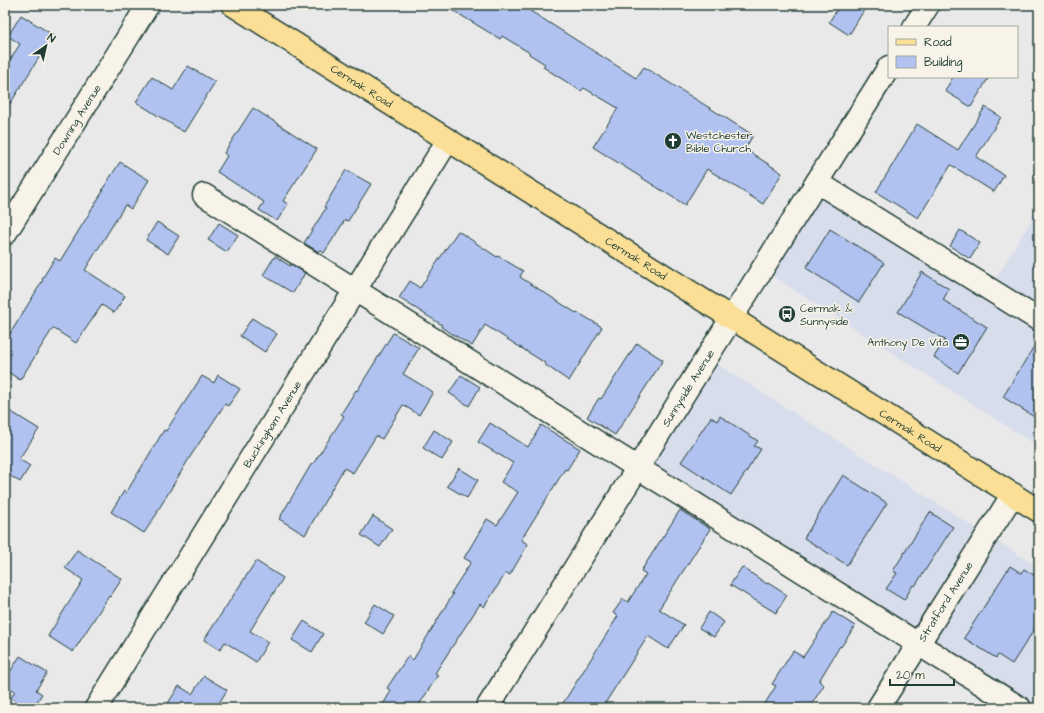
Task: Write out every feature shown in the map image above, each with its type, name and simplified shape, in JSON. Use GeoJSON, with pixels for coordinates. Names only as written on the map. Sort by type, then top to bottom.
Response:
{"type":"FeatureCollection","features":[{"type":"Feature","properties":{"kind":"main road","name":"Cermak Road"},"geometry":{"type":"LineString","coordinates":[[233,5],[1039,511]]}},
{"type":"Feature","properties":{"kind":"street","name":"Downing Avenue"},"geometry":{"type":"LineString","coordinates":[[5,234],[148,5]]}},
{"type":"Feature","properties":{"kind":"street"},"geometry":{"type":"LineString","coordinates":[[915,26],[928,5]]}},
{"type":"Feature","properties":{"kind":"street","name":"Sunnyside Avenue"},"geometry":{"type":"LineString","coordinates":[[487,708],[888,69]]}},
{"type":"Feature","properties":{"kind":"street","name":"Buckingham Avenue"},"geometry":{"type":"LineString","coordinates":[[96,708],[448,140]]}},
{"type":"Feature","properties":{"kind":"street"},"geometry":{"type":"LineString","coordinates":[[817,182],[1039,320]]}},
{"type":"Feature","properties":{"kind":"street"},"geometry":{"type":"LineString","coordinates":[[204,195],[1020,708]]}},
{"type":"Feature","properties":{"kind":"street","name":"Stratford Avenue"},"geometry":{"type":"LineString","coordinates":[[878,708],[1013,494]]}},
{"type":"Feature","properties":{"kind":"shaded area"},"geometry":{"type":"Polygon","coordinates":[[[829,175],[995,280],[1039,207],[1039,447],[768,273],[829,175]]]}},
{"type":"Feature","properties":{"kind":"shaded area"},"geometry":{"type":"Polygon","coordinates":[[[709,359],[1039,568],[1039,708],[1025,708],[644,463],[709,359]]]}},
{"type":"Feature","properties":{"kind":"building","name":"Westchester Bible Church"},"geometry":{"type":"Polygon","coordinates":[[[444,5],[521,5],[636,78],[644,67],[753,135],[745,149],[782,173],[763,204],[707,169],[685,205],[593,147],[618,108],[584,88],[581,91],[543,67],[545,64],[529,54],[530,53],[502,36],[500,39],[444,5]]]}},
{"type":"Feature","properties":{"kind":"building"},"geometry":{"type":"Polygon","coordinates":[[[840,5],[867,5],[849,35],[829,22],[840,5]]]}},
{"type":"Feature","properties":{"kind":"building"},"geometry":{"type":"Polygon","coordinates":[[[21,15],[53,35],[5,112],[5,68],[20,44],[8,36],[21,15]]]}},
{"type":"Feature","properties":{"kind":"building"},"geometry":{"type":"Polygon","coordinates":[[[188,66],[215,82],[184,132],[136,102],[152,77],[173,90],[188,66]]]}},
{"type":"Feature","properties":{"kind":"building"},"geometry":{"type":"Polygon","coordinates":[[[952,78],[988,78],[971,107],[945,91],[952,78]]]}},
{"type":"Feature","properties":{"kind":"building"},"geometry":{"type":"Polygon","coordinates":[[[985,107],[1001,117],[976,157],[1004,175],[994,192],[951,165],[918,218],[876,192],[917,124],[958,150],[985,107]]]}},
{"type":"Feature","properties":{"kind":"building"},"geometry":{"type":"Polygon","coordinates":[[[253,108],[317,149],[283,201],[288,204],[277,221],[259,210],[264,202],[217,172],[227,156],[224,153],[253,108]]]}},
{"type":"Feature","properties":{"kind":"building"},"geometry":{"type":"Polygon","coordinates":[[[120,162],[149,180],[131,209],[125,205],[85,270],[125,296],[114,313],[102,305],[76,343],[53,328],[20,380],[5,370],[5,342],[55,258],[60,261],[120,162]]]}},
{"type":"Feature","properties":{"kind":"building"},"geometry":{"type":"Polygon","coordinates":[[[346,170],[371,184],[348,221],[345,220],[324,253],[320,250],[319,252],[304,243],[326,208],[324,207],[346,170]]]}},
{"type":"Feature","properties":{"kind":"building"},"geometry":{"type":"Polygon","coordinates":[[[157,222],[179,236],[168,254],[146,240],[157,222]]]}},
{"type":"Feature","properties":{"kind":"building"},"geometry":{"type":"Polygon","coordinates":[[[219,223],[238,235],[227,252],[208,240],[219,223]]]}},
{"type":"Feature","properties":{"kind":"building"},"geometry":{"type":"Polygon","coordinates":[[[830,229],[884,263],[859,302],[806,268],[830,229]]]}},
{"type":"Feature","properties":{"kind":"building"},"geometry":{"type":"Polygon","coordinates":[[[960,230],[980,243],[970,259],[950,246],[960,230]]]}},
{"type":"Feature","properties":{"kind":"building"},"geometry":{"type":"Polygon","coordinates":[[[458,231],[497,257],[498,256],[523,271],[520,277],[576,313],[577,312],[602,327],[569,381],[544,364],[545,363],[485,325],[472,346],[399,298],[410,281],[420,288],[458,231]]]}},
{"type":"Feature","properties":{"kind":"building"},"geometry":{"type":"Polygon","coordinates":[[[275,256],[290,266],[291,264],[305,273],[293,293],[263,275],[275,256]]]}},
{"type":"Feature","properties":{"kind":"building"},"geometry":{"type":"Polygon","coordinates":[[[922,272],[949,289],[943,300],[987,327],[958,373],[934,357],[945,340],[898,312],[922,272]]]}},
{"type":"Feature","properties":{"kind":"building"},"geometry":{"type":"Polygon","coordinates":[[[252,318],[277,334],[265,352],[240,336],[252,318]]]}},
{"type":"Feature","properties":{"kind":"building"},"geometry":{"type":"Polygon","coordinates":[[[393,333],[419,348],[403,374],[433,392],[419,415],[403,405],[382,439],[376,436],[353,473],[344,468],[305,535],[279,519],[312,463],[313,464],[344,416],[341,414],[393,333]]]}},
{"type":"Feature","properties":{"kind":"building"},"geometry":{"type":"Polygon","coordinates":[[[1039,338],[1039,420],[1003,397],[1039,338]]]}},
{"type":"Feature","properties":{"kind":"building"},"geometry":{"type":"Polygon","coordinates":[[[637,343],[663,360],[615,435],[587,417],[599,398],[601,399],[637,343]]]}},
{"type":"Feature","properties":{"kind":"building"},"geometry":{"type":"Polygon","coordinates":[[[218,375],[240,389],[228,406],[225,404],[190,457],[144,533],[111,512],[124,491],[126,493],[164,430],[166,431],[202,376],[214,383],[218,375]]]}},
{"type":"Feature","properties":{"kind":"building"},"geometry":{"type":"Polygon","coordinates":[[[461,375],[480,387],[469,406],[449,393],[461,375]]]}},
{"type":"Feature","properties":{"kind":"building"},"geometry":{"type":"Polygon","coordinates":[[[5,408],[39,429],[19,459],[30,466],[20,482],[9,475],[5,482],[5,408]]]}},
{"type":"Feature","properties":{"kind":"building"},"geometry":{"type":"Polygon","coordinates":[[[720,416],[758,441],[754,446],[761,449],[731,495],[681,462],[711,417],[717,421],[720,416]]]}},
{"type":"Feature","properties":{"kind":"building"},"geometry":{"type":"Polygon","coordinates":[[[490,423],[528,447],[541,425],[580,449],[567,470],[565,469],[521,540],[528,544],[510,575],[506,573],[484,607],[480,604],[435,673],[438,675],[417,708],[381,708],[391,691],[387,688],[408,656],[413,660],[453,594],[451,593],[471,562],[464,558],[487,519],[497,525],[518,492],[501,482],[513,463],[478,442],[490,423]]]}},
{"type":"Feature","properties":{"kind":"building"},"geometry":{"type":"Polygon","coordinates":[[[434,430],[453,442],[442,460],[423,448],[434,430]]]}},
{"type":"Feature","properties":{"kind":"building"},"geometry":{"type":"Polygon","coordinates":[[[459,468],[478,480],[467,498],[447,486],[459,468]]]}},
{"type":"Feature","properties":{"kind":"building"},"geometry":{"type":"Polygon","coordinates":[[[843,475],[887,503],[847,565],[804,538],[843,475]]]}},
{"type":"Feature","properties":{"kind":"building"},"geometry":{"type":"Polygon","coordinates":[[[680,510],[710,529],[659,609],[684,625],[668,649],[648,636],[602,708],[560,708],[618,616],[613,613],[623,599],[628,602],[646,574],[641,571],[680,510]]]}},
{"type":"Feature","properties":{"kind":"building"},"geometry":{"type":"Polygon","coordinates":[[[930,512],[953,527],[915,586],[913,585],[904,600],[886,589],[897,573],[893,571],[930,512]]]}},
{"type":"Feature","properties":{"kind":"building"},"geometry":{"type":"Polygon","coordinates":[[[373,516],[392,529],[380,547],[361,535],[373,516]]]}},
{"type":"Feature","properties":{"kind":"building"},"geometry":{"type":"Polygon","coordinates":[[[77,550],[122,579],[110,597],[109,596],[73,652],[48,636],[83,580],[65,568],[77,550]]]}},
{"type":"Feature","properties":{"kind":"building"},"geometry":{"type":"Polygon","coordinates":[[[256,561],[283,578],[250,631],[268,642],[256,662],[225,642],[220,650],[204,640],[256,561]]]}},
{"type":"Feature","properties":{"kind":"building"},"geometry":{"type":"Polygon","coordinates":[[[1010,566],[1021,573],[1024,569],[1039,578],[1039,622],[1012,664],[998,655],[996,658],[964,638],[1010,566]]]}},
{"type":"Feature","properties":{"kind":"building"},"geometry":{"type":"Polygon","coordinates":[[[742,567],[767,584],[768,583],[787,595],[776,613],[730,585],[742,567]]]}},
{"type":"Feature","properties":{"kind":"building"},"geometry":{"type":"Polygon","coordinates":[[[375,604],[394,616],[383,634],[364,622],[375,604]]]}},
{"type":"Feature","properties":{"kind":"building"},"geometry":{"type":"Polygon","coordinates":[[[709,612],[724,622],[714,637],[699,628],[709,612]]]}},
{"type":"Feature","properties":{"kind":"building"},"geometry":{"type":"Polygon","coordinates":[[[833,612],[855,626],[841,647],[840,646],[819,681],[824,685],[809,708],[762,708],[776,686],[772,684],[793,651],[803,657],[833,612]]]}},
{"type":"Feature","properties":{"kind":"building"},"geometry":{"type":"Polygon","coordinates":[[[304,621],[323,634],[312,652],[292,640],[304,621]]]}},
{"type":"Feature","properties":{"kind":"building"},"geometry":{"type":"Polygon","coordinates":[[[20,656],[47,673],[36,690],[42,694],[33,708],[26,708],[11,698],[15,691],[5,685],[5,680],[20,656]]]}},
{"type":"Feature","properties":{"kind":"building"},"geometry":{"type":"Polygon","coordinates":[[[204,676],[227,690],[216,708],[165,708],[179,686],[192,694],[204,676]]]}},
{"type":"Feature","properties":{"kind":"place","name":"Westchester Bible Church"},"geometry":{"type":"Point","coordinates":[673,141]}},
{"type":"Feature","properties":{"kind":"place","name":"Cermak & Sunnyside"},"geometry":{"type":"Point","coordinates":[787,314]}},
{"type":"Feature","properties":{"kind":"place","name":"Anthony De Vita"},"geometry":{"type":"Point","coordinates":[961,342]}}]}
